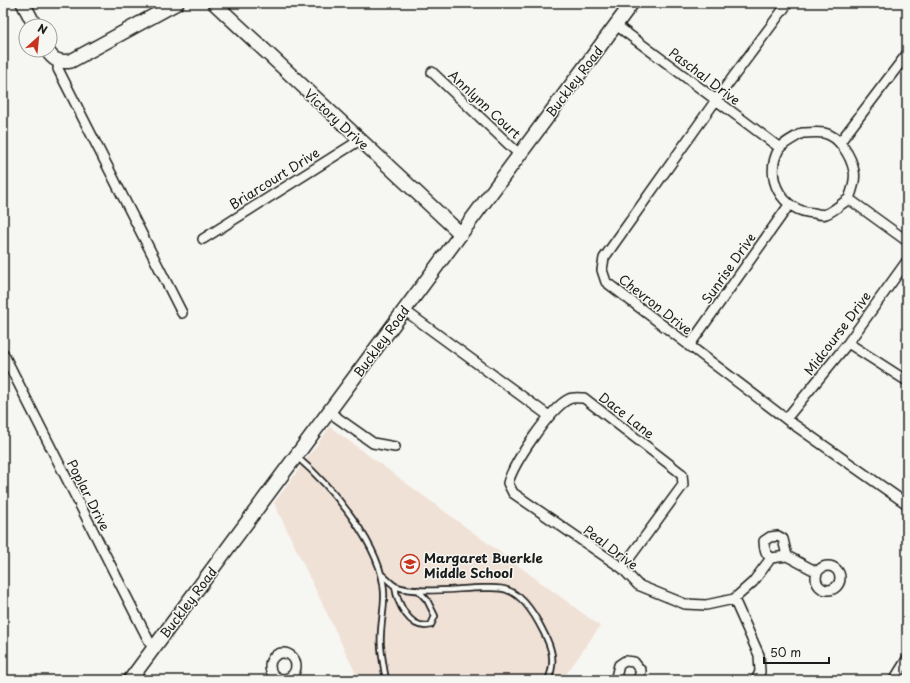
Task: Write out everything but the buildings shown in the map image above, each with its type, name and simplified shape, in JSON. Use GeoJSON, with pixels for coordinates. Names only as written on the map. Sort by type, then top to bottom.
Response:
{"type":"FeatureCollection","features":[{"type":"Feature","properties":{"kind":"street"},"geometry":{"type":"LineString","coordinates":[[23,3],[30,18]]}},
{"type":"Feature","properties":{"kind":"street"},"geometry":{"type":"LineString","coordinates":[[54,58],[59,61],[71,61],[177,3]]}},
{"type":"Feature","properties":{"kind":"street","name":"Victory Drive"},"geometry":{"type":"LineString","coordinates":[[214,3],[461,234]]}},
{"type":"Feature","properties":{"kind":"street","name":"Buckley Road"},"geometry":{"type":"LineString","coordinates":[[130,680],[632,3]]}},
{"type":"Feature","properties":{"kind":"street","name":"Chevron Drive"},"geometry":{"type":"LineString","coordinates":[[788,3],[716,100],[604,258],[602,270],[606,282],[689,346],[786,419],[907,504]]}},
{"type":"Feature","properties":{"kind":"street","name":"Paschal Drive"},"geometry":{"type":"LineString","coordinates":[[616,25],[780,148]]}},
{"type":"Feature","properties":{"kind":"street"},"geometry":{"type":"LineString","coordinates":[[840,142],[907,54]]}},
{"type":"Feature","properties":{"kind":"street"},"geometry":{"type":"LineString","coordinates":[[59,61],[58,69],[79,114],[182,313]]}},
{"type":"Feature","properties":{"kind":"street","name":"Annlynn Court"},"geometry":{"type":"LineString","coordinates":[[432,72],[520,155]]}},
{"type":"Feature","properties":{"kind":"street"},"geometry":{"type":"LineString","coordinates":[[802,133],[825,133],[840,142],[849,157],[854,171],[854,182],[849,199],[826,214],[804,213],[789,205],[778,192],[774,176],[775,161],[780,148],[802,133]]}},
{"type":"Feature","properties":{"kind":"street","name":"Briarcourt Drive"},"geometry":{"type":"LineString","coordinates":[[203,239],[360,140]]}},
{"type":"Feature","properties":{"kind":"street"},"geometry":{"type":"LineString","coordinates":[[849,199],[907,241]]}},
{"type":"Feature","properties":{"kind":"street","name":"Sunrise Drive"},"geometry":{"type":"LineString","coordinates":[[689,346],[789,205]]}},
{"type":"Feature","properties":{"kind":"street","name":"Midcourse Drive"},"geometry":{"type":"LineString","coordinates":[[786,419],[848,343],[907,262]]}},
{"type":"Feature","properties":{"kind":"street"},"geometry":{"type":"LineString","coordinates":[[404,310],[549,416]]}},
{"type":"Feature","properties":{"kind":"street"},"geometry":{"type":"LineString","coordinates":[[848,343],[907,381]]}},
{"type":"Feature","properties":{"kind":"street","name":"Poplar Drive"},"geometry":{"type":"LineString","coordinates":[[3,353],[153,649]]}},
{"type":"Feature","properties":{"kind":"street","name":"Dace Lane"},"geometry":{"type":"LineString","coordinates":[[549,416],[569,399],[584,398],[682,474],[683,485],[622,568]]}},
{"type":"Feature","properties":{"kind":"street"},"geometry":{"type":"LineString","coordinates":[[329,412],[373,443],[395,447]]}},
{"type":"Feature","properties":{"kind":"street","name":"Peal Drive"},"geometry":{"type":"LineString","coordinates":[[549,416],[511,472],[508,483],[513,493],[622,568],[638,585],[685,604],[706,606],[734,599],[753,582],[771,558]]}},
{"type":"Feature","properties":{"kind":"street"},"geometry":{"type":"LineString","coordinates":[[787,556],[783,539],[778,536],[770,537],[764,541],[767,556],[771,558],[787,556],[817,572]]}},
{"type":"Feature","properties":{"kind":"street"},"geometry":{"type":"LineString","coordinates":[[734,599],[759,655],[760,672],[756,680]]}},
{"type":"Feature","properties":{"kind":"street"},"geometry":{"type":"LineString","coordinates":[[894,680],[907,659]]}},
{"type":"Feature","properties":{"kind":"street"},"geometry":{"type":"LineString","coordinates":[[619,680],[616,677],[619,665],[625,661],[634,662],[640,671],[638,680]]}},
{"type":"Feature","properties":{"kind":"lane"},"geometry":{"type":"LineString","coordinates":[[296,456],[321,478],[341,502],[362,532],[381,574],[384,592],[380,646],[386,680]]}},
{"type":"Feature","properties":{"kind":"lane"},"geometry":{"type":"LineString","coordinates":[[381,574],[395,586],[418,590],[434,591],[458,588],[488,588],[507,589],[515,594],[538,620],[546,636],[553,659],[553,667],[548,680]]}},
{"type":"Feature","properties":{"kind":"lane"},"geometry":{"type":"LineString","coordinates":[[395,586],[396,592],[412,622],[424,627],[431,625],[435,616],[430,604],[418,590]]}},
{"type":"Feature","properties":{"kind":"shaded area","name":"Margaret Buerkle Middle School"},"geometry":{"type":"Polygon","coordinates":[[[330,427],[600,626],[562,680],[359,680],[274,503],[330,427]]]}},
{"type":"Feature","properties":{"kind":"place","name":"Margaret Buerkle Middle School"},"geometry":{"type":"Point","coordinates":[410,564]}}]}
